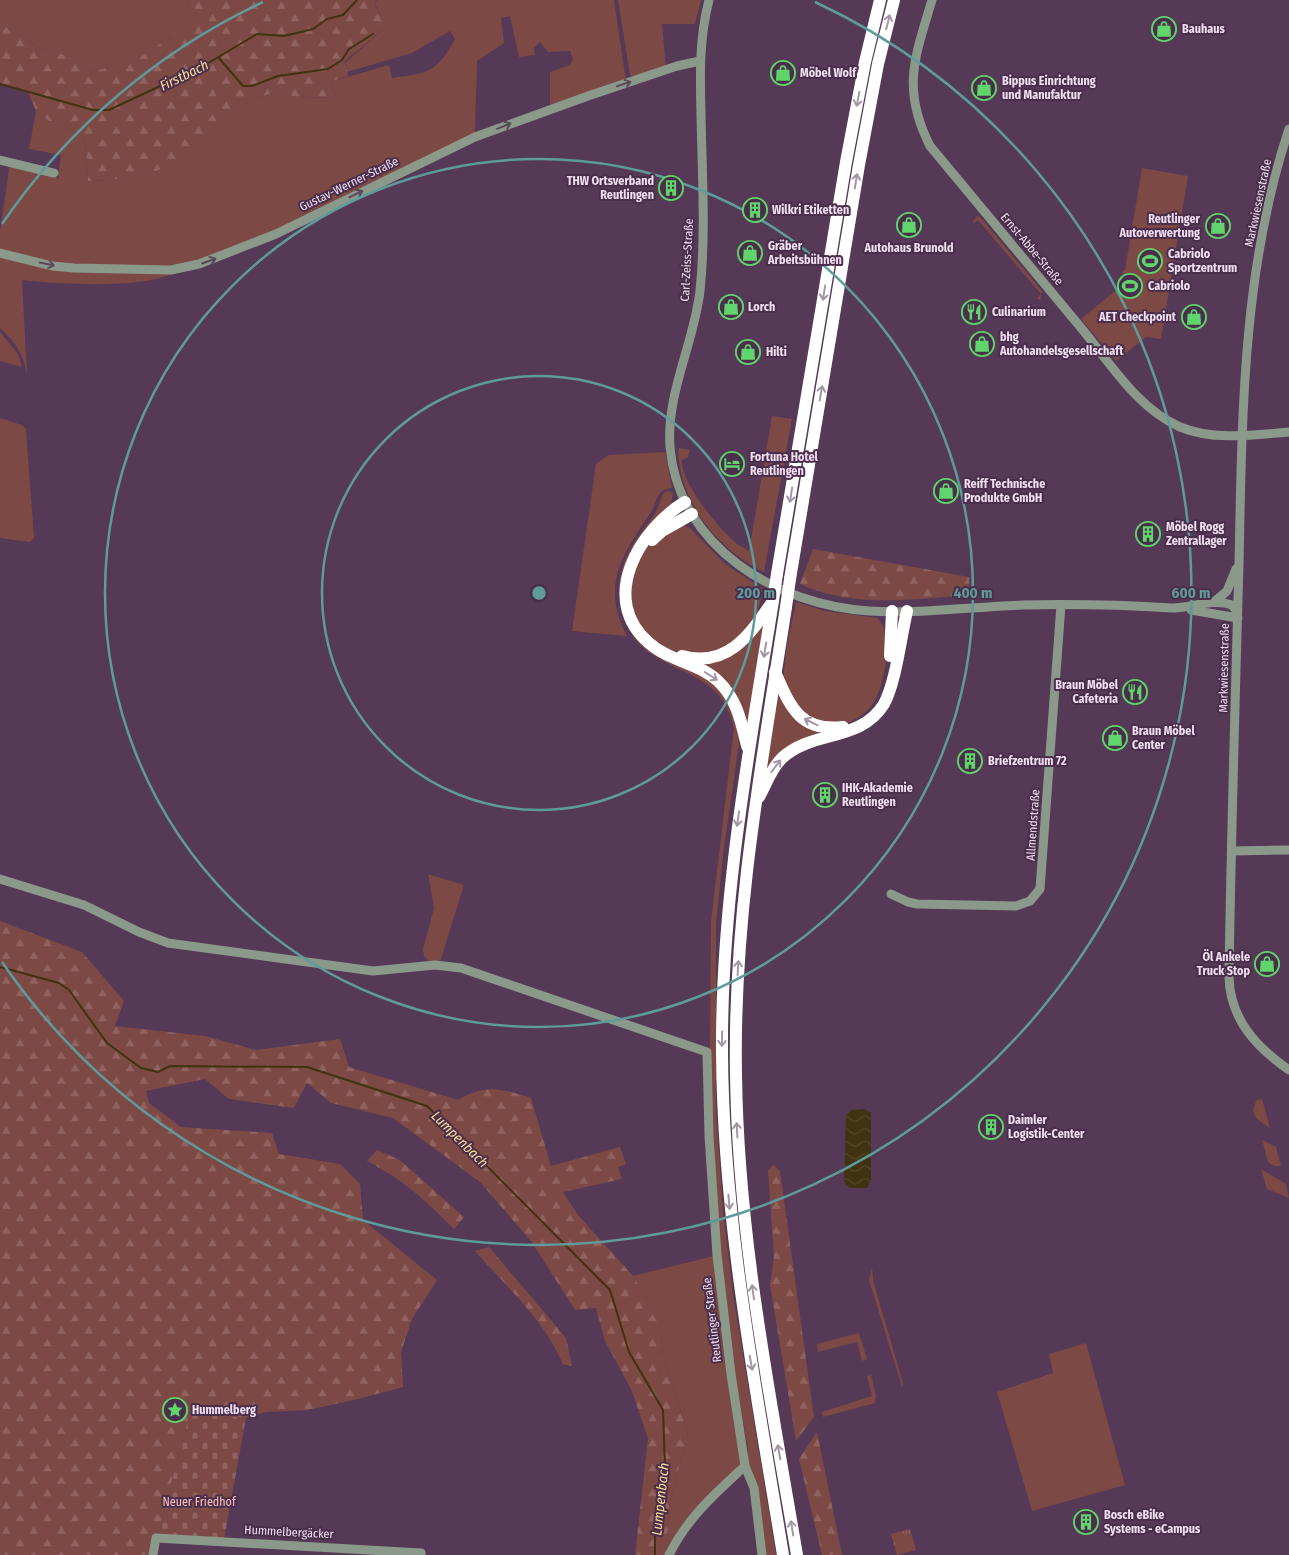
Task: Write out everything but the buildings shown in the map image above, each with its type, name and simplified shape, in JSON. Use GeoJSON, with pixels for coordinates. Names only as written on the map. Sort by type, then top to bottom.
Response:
{"type":"FeatureCollection","features":[{"type":"Feature","properties":{"kind":"highway"},"geometry":{"type":"LineString","coordinates":[[783,1555],[740,1293],[730,1211],[723,1111],[724,962],[734,853],[777,574],[846,162],[865,62],[880,0]]}},
{"type":"Feature","properties":{"kind":"highway"},"geometry":{"type":"LineString","coordinates":[[797,1555],[756,1309],[739,1162],[736,1073],[737,991],[742,900],[775,671],[866,125],[894,0]]}},
{"type":"Feature","properties":{"kind":"highway"},"geometry":{"type":"LineString","coordinates":[[685,502],[656,524],[634,556],[626,581],[627,607],[632,620],[648,642],[658,651],[707,673],[728,691],[736,703],[748,753]]}},
{"type":"Feature","properties":{"kind":"highway"},"geometry":{"type":"LineString","coordinates":[[692,514],[668,527],[652,539],[644,548],[633,569],[629,592],[631,606],[636,619],[651,640],[660,647],[684,657],[696,659],[722,654],[747,638],[773,602]]}},
{"type":"Feature","properties":{"kind":"highway"},"geometry":{"type":"LineString","coordinates":[[775,671],[790,707],[812,723],[834,728],[860,721],[876,706],[884,689],[891,651],[892,611]]}},
{"type":"Feature","properties":{"kind":"highway"},"geometry":{"type":"LineString","coordinates":[[754,808],[772,770],[786,754],[803,744],[858,728],[876,714],[890,689],[907,611]]}},
{"type":"Feature","properties":{"kind":"street","name":"Carl-Zeiss-Straße"},"geometry":{"type":"LineString","coordinates":[[692,514],[678,487],[673,464],[670,425],[697,313],[701,285],[700,61],[709,0]]}},
{"type":"Feature","properties":{"kind":"street","name":"Ernst-Abbe-Straße"},"geometry":{"type":"LineString","coordinates":[[932,0],[915,58],[912,79],[913,102],[921,127],[930,146],[1143,402],[1161,416],[1186,429],[1213,434],[1242,435],[1289,432]]}},
{"type":"Feature","properties":{"kind":"street","name":"Gustav-Werner-Straße"},"geometry":{"type":"LineString","coordinates":[[0,253],[43,264],[74,268],[171,270],[200,264],[276,234],[475,137],[521,119],[665,70],[700,61]]}},
{"type":"Feature","properties":{"kind":"street","name":"Markwiesenstraße"},"geometry":{"type":"LineString","coordinates":[[1289,129],[1273,186],[1256,277],[1244,384],[1229,977],[1232,1001],[1251,1038],[1267,1054],[1289,1070]]}},
{"type":"Feature","properties":{"kind":"street"},"geometry":{"type":"LineString","coordinates":[[0,160],[54,173]]}},
{"type":"Feature","properties":{"kind":"street"},"geometry":{"type":"LineString","coordinates":[[692,514],[716,547],[737,565],[758,578],[800,597],[827,605],[863,610],[892,611],[1061,605],[1181,608],[1237,615]]}},
{"type":"Feature","properties":{"kind":"street"},"geometry":{"type":"LineString","coordinates":[[1214,602],[1227,591],[1239,565]]}},
{"type":"Feature","properties":{"kind":"street"},"geometry":{"type":"LineString","coordinates":[[1181,608],[1214,602],[1232,605],[1237,615]]}},
{"type":"Feature","properties":{"kind":"street","name":"Allmendstraße"},"geometry":{"type":"LineString","coordinates":[[891,894],[917,904],[1016,906],[1030,901],[1040,889],[1061,605]]}},
{"type":"Feature","properties":{"kind":"street"},"geometry":{"type":"LineString","coordinates":[[1232,851],[1289,850]]}},
{"type":"Feature","properties":{"kind":"street","name":"Reutlinger Straße"},"geometry":{"type":"LineString","coordinates":[[0,879],[84,905],[154,939],[185,947],[373,971],[435,965],[461,968],[707,1052],[709,1136],[717,1255],[731,1374],[745,1466],[754,1488],[762,1555]]}},
{"type":"Feature","properties":{"kind":"street"},"geometry":{"type":"LineString","coordinates":[[670,1555],[688,1522],[745,1466]]}},
{"type":"Feature","properties":{"kind":"street","name":"Hummelbergäcker"},"geometry":{"type":"LineString","coordinates":[[152,1555],[156,1538],[421,1554]]}},
{"type":"Feature","properties":{"kind":"green space"},"geometry":{"type":"Polygon","coordinates":[[[0,0],[187,0],[193,21],[142,56],[92,72],[76,58],[40,48],[0,23],[0,0]]]}},
{"type":"Feature","properties":{"kind":"green space"},"geometry":{"type":"Polygon","coordinates":[[[187,0],[376,0],[374,4],[387,26],[345,61],[348,76],[330,82],[336,97],[296,98],[282,91],[264,96],[241,107],[220,126],[206,143],[193,153],[165,168],[120,179],[88,181],[85,137],[53,124],[36,111],[28,92],[0,84],[0,23],[40,48],[76,58],[92,72],[142,56],[192,21],[187,0]]]}},
{"type":"Feature","properties":{"kind":"green space"},"geometry":{"type":"Polygon","coordinates":[[[377,0],[614,0],[626,81],[550,105],[550,72],[570,65],[573,59],[570,51],[548,52],[540,42],[534,48],[535,55],[519,57],[510,16],[501,18],[504,43],[477,61],[475,133],[276,231],[190,264],[159,267],[63,265],[0,251],[0,231],[10,163],[58,178],[61,155],[29,149],[36,111],[53,124],[85,137],[88,181],[120,179],[150,172],[179,161],[193,153],[208,141],[220,125],[234,112],[248,103],[265,96],[283,91],[296,98],[336,97],[330,82],[389,65],[392,78],[415,75],[430,69],[442,59],[455,39],[450,31],[412,53],[347,72],[346,62],[387,26],[374,3],[377,0]]]}},
{"type":"Feature","properties":{"kind":"green space"},"geometry":{"type":"Polygon","coordinates":[[[618,0],[701,0],[695,24],[662,24],[666,68],[634,78],[630,75],[618,0]]]}},
{"type":"Feature","properties":{"kind":"green space","name":"Cabriolo Sportzentrum"},"geometry":{"type":"Polygon","coordinates":[[[1142,168],[1188,176],[1161,339],[1146,337],[1116,361],[1081,319],[1120,287],[1123,270],[1125,270],[1142,168]]]}},
{"type":"Feature","properties":{"kind":"green space"},"geometry":{"type":"Polygon","coordinates":[[[977,216],[980,217],[1042,291],[1040,300],[1037,298],[1041,294],[978,220],[974,223],[973,221],[977,216]]]}},
{"type":"Feature","properties":{"kind":"green space"},"geometry":{"type":"Polygon","coordinates":[[[0,257],[34,265],[177,271],[164,277],[125,283],[79,284],[22,280],[27,375],[24,361],[18,349],[0,328],[0,257]]]}},
{"type":"Feature","properties":{"kind":"green space"},"geometry":{"type":"Polygon","coordinates":[[[0,332],[18,354],[22,367],[0,361],[0,332]]]}},
{"type":"Feature","properties":{"kind":"green space"},"geometry":{"type":"Polygon","coordinates":[[[772,416],[792,419],[764,572],[735,554],[699,515],[684,484],[678,453],[679,448],[690,450],[688,457],[682,460],[687,480],[694,492],[711,516],[729,536],[737,544],[749,551],[772,416]]]}},
{"type":"Feature","properties":{"kind":"green space"},"geometry":{"type":"Polygon","coordinates":[[[0,418],[22,425],[26,429],[34,538],[30,542],[0,538],[0,418]]]}},
{"type":"Feature","properties":{"kind":"green space"},"geometry":{"type":"Polygon","coordinates":[[[665,452],[672,488],[663,490],[658,496],[651,512],[624,556],[615,585],[615,601],[619,618],[627,636],[572,631],[596,464],[608,455],[665,452]]]}},
{"type":"Feature","properties":{"kind":"green space"},"geometry":{"type":"Polygon","coordinates":[[[666,491],[673,492],[671,505],[631,555],[630,622],[722,690],[738,727],[739,744],[724,847],[716,923],[716,1110],[723,1211],[733,1294],[776,1555],[764,1555],[757,1487],[748,1464],[748,1448],[734,1373],[720,1254],[713,1154],[710,1053],[711,922],[734,728],[725,704],[711,688],[640,645],[627,627],[619,593],[620,578],[630,550],[656,512],[666,491]]]}},
{"type":"Feature","properties":{"kind":"green space"},"geometry":{"type":"Polygon","coordinates":[[[683,525],[690,528],[725,564],[763,589],[758,613],[752,625],[734,642],[718,652],[685,653],[670,649],[647,633],[639,622],[633,608],[631,594],[633,578],[643,553],[649,545],[663,534],[683,525]]]}},
{"type":"Feature","properties":{"kind":"green space"},"geometry":{"type":"Polygon","coordinates":[[[813,549],[969,577],[970,595],[905,600],[863,600],[821,592],[800,584],[813,549]]]}},
{"type":"Feature","properties":{"kind":"green space"},"geometry":{"type":"Polygon","coordinates":[[[796,602],[825,611],[877,618],[882,625],[886,635],[887,647],[881,686],[872,705],[852,721],[839,725],[802,715],[783,681],[786,651],[796,602]]]}},
{"type":"Feature","properties":{"kind":"green space"},"geometry":{"type":"Polygon","coordinates":[[[764,618],[747,728],[701,662],[709,662],[764,618]]]}},
{"type":"Feature","properties":{"kind":"green space"},"geometry":{"type":"Polygon","coordinates":[[[775,687],[823,730],[760,782],[775,687]]]}},
{"type":"Feature","properties":{"kind":"green space"},"geometry":{"type":"Polygon","coordinates":[[[428,874],[464,885],[440,962],[430,962],[424,956],[423,949],[434,908],[428,874]]]}},
{"type":"Feature","properties":{"kind":"green space"},"geometry":{"type":"Polygon","coordinates":[[[0,921],[82,952],[124,1001],[115,1026],[205,1036],[256,1050],[340,1039],[349,1067],[458,1100],[477,1091],[494,1089],[531,1098],[551,1166],[620,1147],[626,1164],[618,1167],[622,1179],[563,1192],[578,1215],[633,1276],[660,1319],[663,1357],[688,1434],[670,1502],[666,1555],[635,1555],[648,1438],[631,1389],[605,1341],[596,1308],[575,1310],[531,1241],[480,1182],[393,1118],[331,1103],[307,1083],[294,1108],[229,1099],[205,1079],[146,1091],[149,1103],[181,1127],[272,1133],[279,1154],[340,1164],[360,1184],[363,1220],[437,1280],[412,1319],[401,1352],[403,1387],[307,1410],[266,1412],[246,1418],[190,1412],[153,1555],[0,1555],[0,921]]]}},
{"type":"Feature","properties":{"kind":"green space"},"geometry":{"type":"Polygon","coordinates":[[[1262,1099],[1270,1128],[1258,1120],[1254,1113],[1254,1105],[1257,1100],[1262,1099]]]}},
{"type":"Feature","properties":{"kind":"green space"},"geometry":{"type":"Polygon","coordinates":[[[1262,1140],[1276,1147],[1281,1166],[1274,1166],[1268,1162],[1262,1140]]]}},
{"type":"Feature","properties":{"kind":"green space"},"geometry":{"type":"Polygon","coordinates":[[[377,1150],[400,1160],[464,1217],[454,1229],[414,1191],[367,1161],[377,1150]]]}},
{"type":"Feature","properties":{"kind":"green space"},"geometry":{"type":"Polygon","coordinates":[[[774,1165],[780,1171],[814,1417],[796,1441],[770,1285],[774,1257],[768,1170],[774,1165]]]}},
{"type":"Feature","properties":{"kind":"green space"},"geometry":{"type":"Polygon","coordinates":[[[1261,1169],[1286,1184],[1289,1198],[1267,1189],[1261,1169]]]}},
{"type":"Feature","properties":{"kind":"green space"},"geometry":{"type":"Polygon","coordinates":[[[489,1247],[566,1338],[572,1366],[563,1364],[546,1333],[512,1291],[475,1251],[489,1247]]]}},
{"type":"Feature","properties":{"kind":"green space"},"geometry":{"type":"Polygon","coordinates":[[[714,1256],[742,1454],[739,1466],[685,1521],[666,1555],[670,1502],[688,1434],[663,1357],[660,1319],[633,1276],[714,1256]]]}},
{"type":"Feature","properties":{"kind":"green space"},"geometry":{"type":"Polygon","coordinates":[[[872,1268],[874,1284],[903,1383],[902,1387],[869,1280],[872,1268]]]}},
{"type":"Feature","properties":{"kind":"green space"},"geometry":{"type":"Polygon","coordinates":[[[859,1333],[867,1359],[862,1361],[857,1342],[818,1352],[817,1344],[859,1333]]]}},
{"type":"Feature","properties":{"kind":"green space"},"geometry":{"type":"Polygon","coordinates":[[[1086,1343],[1125,1485],[1032,1511],[997,1392],[1053,1373],[1049,1354],[1086,1343]]]}},
{"type":"Feature","properties":{"kind":"green space"},"geometry":{"type":"Polygon","coordinates":[[[871,1375],[876,1396],[875,1403],[823,1417],[822,1412],[872,1396],[867,1376],[871,1375]]]}},
{"type":"Feature","properties":{"kind":"green space","name":"Neuer Friedhof"},"geometry":{"type":"Polygon","coordinates":[[[190,1412],[246,1418],[224,1539],[158,1535],[190,1412]]]}},
{"type":"Feature","properties":{"kind":"green space"},"geometry":{"type":"Polygon","coordinates":[[[817,1432],[842,1555],[822,1555],[799,1459],[817,1432]]]}},
{"type":"Feature","properties":{"kind":"green space"},"geometry":{"type":"Polygon","coordinates":[[[910,1529],[916,1550],[897,1555],[891,1534],[910,1529]]]}},
{"type":"Feature","properties":{"kind":"water"},"geometry":{"type":"Polygon","coordinates":[[[865,1109],[871,1113],[871,1181],[867,1188],[850,1188],[844,1182],[846,1115],[852,1110],[865,1109]]]}},
{"type":"Feature","properties":{"kind":"waterway","name":"Firstbach"},"geometry":{"type":"LineString","coordinates":[[0,84],[93,110],[109,110],[205,65],[257,34],[284,36],[313,29],[327,19],[343,15],[357,0]]}},
{"type":"Feature","properties":{"kind":"waterway"},"geometry":{"type":"LineString","coordinates":[[219,58],[243,86],[252,86],[278,76],[328,69],[342,60],[349,49],[373,34]]}},
{"type":"Feature","properties":{"kind":"waterway","name":"Lumpenbach"},"geometry":{"type":"LineString","coordinates":[[0,967],[59,983],[69,990],[107,1043],[141,1068],[158,1072],[170,1066],[307,1067],[427,1106],[610,1290],[629,1352],[663,1410],[665,1467],[655,1522],[655,1555]]}},
{"type":"Feature","properties":{"kind":"place","name":"Bauhaus"},"geometry":{"type":"Point","coordinates":[1164,29]}},
{"type":"Feature","properties":{"kind":"place","name":"Möbel Wolf"},"geometry":{"type":"Point","coordinates":[783,73]}},
{"type":"Feature","properties":{"kind":"place","name":"Bippus Einrichtung und Manufaktur"},"geometry":{"type":"Point","coordinates":[984,88]}},
{"type":"Feature","properties":{"kind":"place","name":"THW Ortsverband Reutlingen"},"geometry":{"type":"Point","coordinates":[671,188]}},
{"type":"Feature","properties":{"kind":"place","name":"Wilkri Etiketten"},"geometry":{"type":"Point","coordinates":[755,210]}},
{"type":"Feature","properties":{"kind":"place","name":"Autohaus Brunold"},"geometry":{"type":"Point","coordinates":[909,225]}},
{"type":"Feature","properties":{"kind":"place","name":"Reutlinger Autoverwertung"},"geometry":{"type":"Point","coordinates":[1218,226]}},
{"type":"Feature","properties":{"kind":"place","name":"Gräber Arbeitsbühnen"},"geometry":{"type":"Point","coordinates":[750,253]}},
{"type":"Feature","properties":{"kind":"place","name":"Cabriolo Sportzentrum"},"geometry":{"type":"Point","coordinates":[1150,261]}},
{"type":"Feature","properties":{"kind":"place","name":"Cabriolo"},"geometry":{"type":"Point","coordinates":[1130,286]}},
{"type":"Feature","properties":{"kind":"place","name":"Lorch"},"geometry":{"type":"Point","coordinates":[731,307]}},
{"type":"Feature","properties":{"kind":"place","name":"Culinarium"},"geometry":{"type":"Point","coordinates":[974,312]}},
{"type":"Feature","properties":{"kind":"place","name":"AET Checkpoint"},"geometry":{"type":"Point","coordinates":[1194,317]}},
{"type":"Feature","properties":{"kind":"place","name":"bhg Autohandelsgesellschaft"},"geometry":{"type":"Point","coordinates":[982,344]}},
{"type":"Feature","properties":{"kind":"place","name":"Hilti"},"geometry":{"type":"Point","coordinates":[748,352]}},
{"type":"Feature","properties":{"kind":"place","name":"Fortuna Hotel Reutlingen"},"geometry":{"type":"Point","coordinates":[732,464]}},
{"type":"Feature","properties":{"kind":"place","name":"Reiff Technische Produkte GmbH"},"geometry":{"type":"Point","coordinates":[946,491]}},
{"type":"Feature","properties":{"kind":"place","name":"Möbel Rogg Zentrallager"},"geometry":{"type":"Point","coordinates":[1148,534]}},
{"type":"Feature","properties":{"kind":"place","name":"Braun Möbel Cafeteria"},"geometry":{"type":"Point","coordinates":[1135,692]}},
{"type":"Feature","properties":{"kind":"place","name":"Braun Möbel Center"},"geometry":{"type":"Point","coordinates":[1115,738]}},
{"type":"Feature","properties":{"kind":"place","name":"Briefzentrum 72"},"geometry":{"type":"Point","coordinates":[970,761]}},
{"type":"Feature","properties":{"kind":"place","name":"IHK-Akademie Reutlingen"},"geometry":{"type":"Point","coordinates":[825,795]}},
{"type":"Feature","properties":{"kind":"place","name":"Öl Ankele Truck Stop"},"geometry":{"type":"Point","coordinates":[1267,964]}},
{"type":"Feature","properties":{"kind":"place","name":"Daimler Logistik-Center"},"geometry":{"type":"Point","coordinates":[991,1127]}},
{"type":"Feature","properties":{"kind":"place","name":"Hummelberg"},"geometry":{"type":"Point","coordinates":[175,1410]}},
{"type":"Feature","properties":{"kind":"place","name":"Bosch eBike Systems - eCampus"},"geometry":{"type":"Point","coordinates":[1086,1522]}}]}
